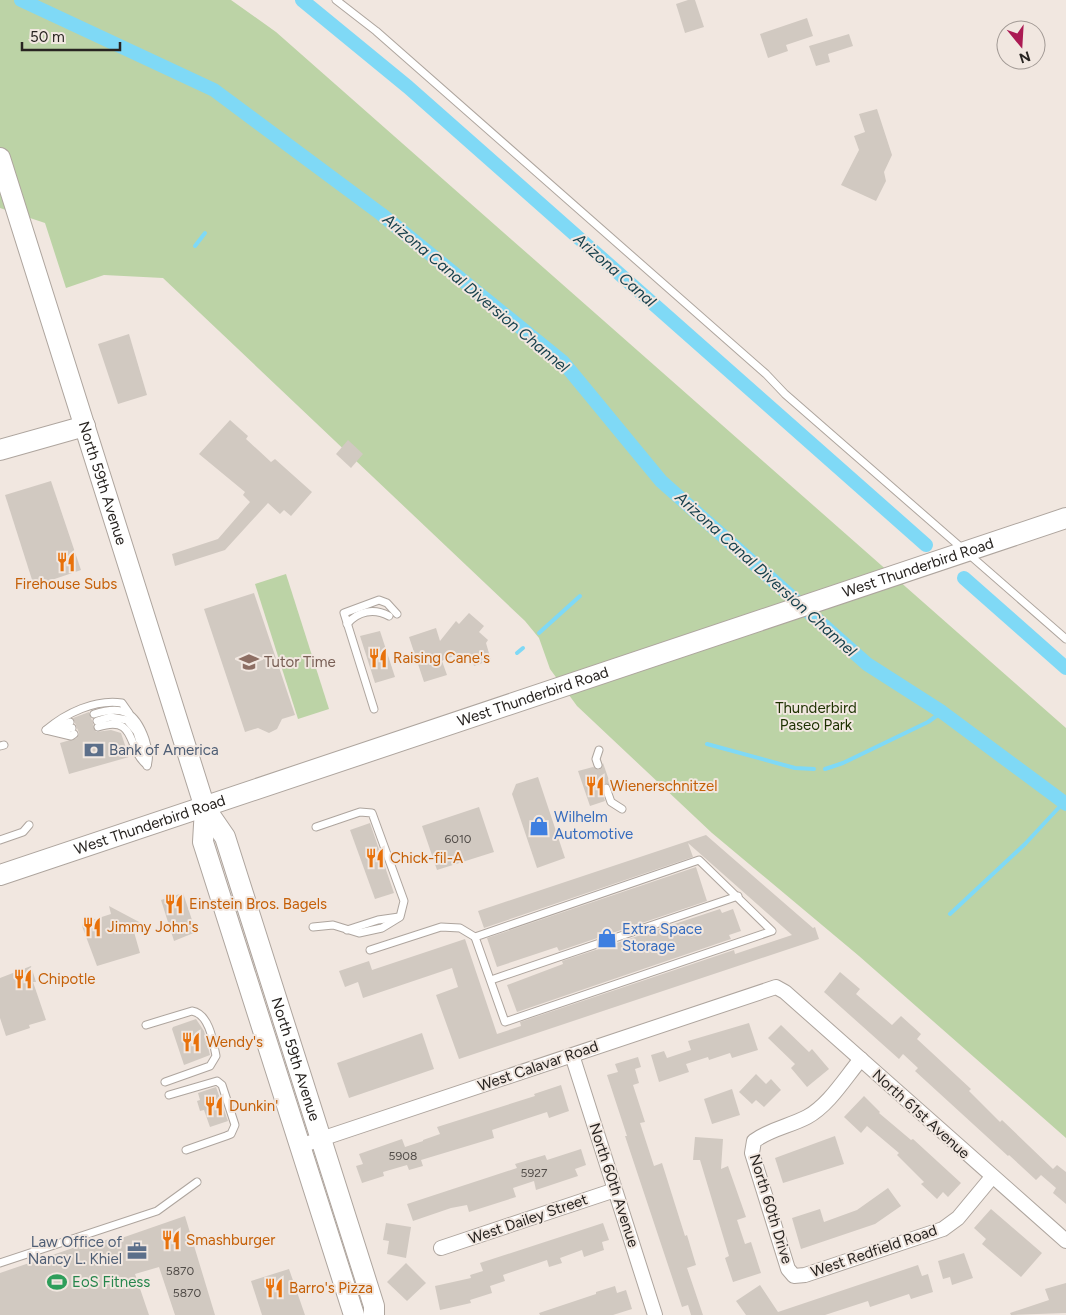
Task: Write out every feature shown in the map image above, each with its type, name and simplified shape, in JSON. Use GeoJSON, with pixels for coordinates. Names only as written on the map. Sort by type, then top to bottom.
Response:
{"type":"FeatureCollection","features":[{"type":"Feature","properties":{"kind":"main road","name":"North 59th Avenue"},"geometry":{"type":"LineString","coordinates":[[0,158],[204,808],[203,842],[354,1315]]}},
{"type":"Feature","properties":{"kind":"main road"},"geometry":{"type":"LineString","coordinates":[[0,450],[85,426]]}},
{"type":"Feature","properties":{"kind":"main road","name":"West Thunderbird Road"},"geometry":{"type":"LineString","coordinates":[[0,875],[1066,518]]}},
{"type":"Feature","properties":{"kind":"main road","name":"North 59th Avenue"},"geometry":{"type":"LineString","coordinates":[[204,808],[226,837],[374,1306],[374,1315]]}},
{"type":"Feature","properties":{"kind":"main road"},"geometry":{"type":"LineString","coordinates":[[244,973],[258,976],[262,980],[270,1006],[284,1022]]}},
{"type":"Feature","properties":{"kind":"street","name":"West Calavar Road"},"geometry":{"type":"LineString","coordinates":[[300,1146],[776,987]]}},
{"type":"Feature","properties":{"kind":"street","name":"North 61st Avenue"},"geometry":{"type":"LineString","coordinates":[[776,987],[861,1059],[1066,1241]]}},
{"type":"Feature","properties":{"kind":"street","name":"North 60th Avenue"},"geometry":{"type":"LineString","coordinates":[[572,1054],[655,1315]]}},
{"type":"Feature","properties":{"kind":"street","name":"North 60th Drive"},"geometry":{"type":"LineString","coordinates":[[794,1276],[788,1269],[752,1153],[754,1140],[810,1116],[825,1102],[861,1059]]}},
{"type":"Feature","properties":{"kind":"street","name":"West Redfield Road"},"geometry":{"type":"LineString","coordinates":[[794,1276],[814,1272],[943,1229],[958,1218],[992,1177]]}},
{"type":"Feature","properties":{"kind":"street","name":"West Dailey Street"},"geometry":{"type":"LineString","coordinates":[[441,1248],[615,1190]]}},
{"type":"Feature","properties":{"kind":"lane"},"geometry":{"type":"LineString","coordinates":[[336,0],[376,31],[963,553],[1066,639]]}},
{"type":"Feature","properties":{"kind":"lane"},"geometry":{"type":"LineString","coordinates":[[374,709],[344,613],[380,600],[387,603],[397,614]]}},
{"type":"Feature","properties":{"kind":"lane"},"geometry":{"type":"LineString","coordinates":[[347,624],[352,618],[369,611],[377,610],[389,616]]}},
{"type":"Feature","properties":{"kind":"lane"},"geometry":{"type":"LineString","coordinates":[[46,730],[63,716],[109,701],[122,703],[128,713],[137,721],[142,733],[150,755],[147,766],[139,760],[133,740],[123,726],[96,721],[109,709],[128,713]]}},
{"type":"Feature","properties":{"kind":"lane"},"geometry":{"type":"LineString","coordinates":[[46,730],[72,728],[46,730]]}},
{"type":"Feature","properties":{"kind":"lane"},"geometry":{"type":"LineString","coordinates":[[598,750],[596,759],[598,765]]}},
{"type":"Feature","properties":{"kind":"lane"},"geometry":{"type":"LineString","coordinates":[[606,788],[611,802],[622,808]]}},
{"type":"Feature","properties":{"kind":"lane"},"geometry":{"type":"LineString","coordinates":[[313,927],[333,925],[359,932],[372,931],[389,925],[400,917],[404,902],[372,814],[360,812],[316,827]]}},
{"type":"Feature","properties":{"kind":"lane"},"geometry":{"type":"LineString","coordinates":[[0,840],[23,832],[29,825]]}},
{"type":"Feature","properties":{"kind":"lane"},"geometry":{"type":"LineString","coordinates":[[370,950],[441,927],[460,928],[475,937],[505,1022],[772,931],[699,860],[475,937]]}},
{"type":"Feature","properties":{"kind":"lane"},"geometry":{"type":"LineString","coordinates":[[491,980],[738,896]]}},
{"type":"Feature","properties":{"kind":"lane"},"geometry":{"type":"LineString","coordinates":[[146,1025],[186,1012],[198,1012],[204,1016],[214,1045],[216,1056],[210,1066],[164,1082]]}},
{"type":"Feature","properties":{"kind":"lane"},"geometry":{"type":"LineString","coordinates":[[169,1094],[217,1081],[222,1085],[236,1125],[231,1134],[186,1150]]}},
{"type":"Feature","properties":{"kind":"lane"},"geometry":{"type":"LineString","coordinates":[[0,1263],[157,1211],[197,1182]]}},
{"type":"Feature","properties":{"kind":"green space","name":"Thunderbird Paseo Park"},"geometry":{"type":"Polygon","coordinates":[[[0,0],[231,0],[276,32],[1066,728],[1066,1138],[859,956],[712,833],[577,706],[550,669],[539,638],[525,621],[163,278],[104,275],[66,288],[45,223],[0,208],[0,0]]]}},
{"type":"Feature","properties":{"kind":"green space"},"geometry":{"type":"Polygon","coordinates":[[[286,574],[329,709],[298,719],[255,584],[286,574]]]}},
{"type":"Feature","properties":{"kind":"building"},"geometry":{"type":"Polygon","coordinates":[[[695,0],[704,27],[685,33],[676,4],[695,0]]]}},
{"type":"Feature","properties":{"kind":"building"},"geometry":{"type":"Polygon","coordinates":[[[807,18],[813,36],[786,45],[788,51],[768,58],[760,34],[807,18]]]}},
{"type":"Feature","properties":{"kind":"building"},"geometry":{"type":"Polygon","coordinates":[[[849,34],[853,46],[828,54],[830,62],[816,66],[809,46],[849,34]]]}},
{"type":"Feature","properties":{"kind":"building"},"geometry":{"type":"Polygon","coordinates":[[[877,109],[892,155],[884,172],[886,181],[876,201],[841,185],[859,150],[854,136],[865,132],[859,114],[877,109]]]}},
{"type":"Feature","properties":{"kind":"building"},"geometry":{"type":"Polygon","coordinates":[[[129,334],[147,395],[118,404],[98,344],[129,334]]]}},
{"type":"Feature","properties":{"kind":"building"},"geometry":{"type":"Polygon","coordinates":[[[230,420],[248,436],[246,439],[271,462],[275,459],[312,492],[291,516],[284,510],[280,514],[268,503],[225,550],[175,566],[172,554],[218,539],[250,502],[243,495],[245,492],[199,454],[230,420]]]}},
{"type":"Feature","properties":{"kind":"building"},"geometry":{"type":"Polygon","coordinates":[[[348,440],[363,454],[351,468],[336,454],[348,440]]]}},
{"type":"Feature","properties":{"kind":"building"},"geometry":{"type":"Polygon","coordinates":[[[51,481],[81,570],[34,586],[5,495],[51,481]]]}},
{"type":"Feature","properties":{"kind":"building","name":"Tutor Time"},"geometry":{"type":"Polygon","coordinates":[[[254,593],[295,715],[282,719],[277,729],[269,733],[258,728],[245,732],[204,609],[254,593]]]}},
{"type":"Feature","properties":{"kind":"building"},"geometry":{"type":"Polygon","coordinates":[[[469,613],[484,626],[479,632],[488,640],[486,643],[491,660],[474,666],[472,660],[464,653],[445,659],[442,661],[447,675],[424,682],[409,637],[436,628],[440,641],[456,621],[459,624],[469,613]]]}},
{"type":"Feature","properties":{"kind":"building","name":"Raising Cane's"},"geometry":{"type":"Polygon","coordinates":[[[380,631],[395,677],[375,683],[360,636],[380,631]]]}},
{"type":"Feature","properties":{"kind":"building","name":"Bank of America"},"geometry":{"type":"Polygon","coordinates":[[[89,712],[96,732],[111,730],[121,733],[129,757],[69,774],[60,743],[77,738],[79,733],[73,718],[89,712]]]}},
{"type":"Feature","properties":{"kind":"building"},"geometry":{"type":"Polygon","coordinates":[[[603,763],[611,786],[605,783],[601,787],[605,801],[590,806],[578,771],[593,767],[599,770],[603,763]]]}},
{"type":"Feature","properties":{"kind":"building","name":"Wilhelm Automotive"},"geometry":{"type":"Polygon","coordinates":[[[538,777],[565,858],[537,868],[512,794],[516,784],[538,777]]]}},
{"type":"Feature","properties":{"kind":"building"},"geometry":{"type":"Polygon","coordinates":[[[479,807],[494,852],[437,870],[422,826],[479,807]]]}},
{"type":"Feature","properties":{"kind":"building","name":"Chick-fil-A"},"geometry":{"type":"Polygon","coordinates":[[[370,823],[394,893],[375,899],[350,830],[370,823]]]}},
{"type":"Feature","properties":{"kind":"building"},"geometry":{"type":"Polygon","coordinates":[[[706,835],[813,928],[815,927],[819,939],[459,1059],[436,995],[458,987],[452,968],[363,998],[358,982],[345,987],[339,971],[369,961],[372,970],[465,939],[497,1034],[521,1026],[520,1022],[734,950],[735,954],[792,935],[688,843],[693,857],[484,928],[478,911],[706,835]]]}},
{"type":"Feature","properties":{"kind":"building"},"geometry":{"type":"Polygon","coordinates":[[[696,867],[707,901],[559,951],[557,947],[497,967],[487,938],[696,867]]]}},
{"type":"Feature","properties":{"kind":"building"},"geometry":{"type":"Polygon","coordinates":[[[183,893],[196,932],[174,941],[161,900],[183,893]]]}},
{"type":"Feature","properties":{"kind":"building"},"geometry":{"type":"Polygon","coordinates":[[[109,906],[141,923],[132,925],[140,953],[97,966],[82,926],[83,923],[111,914],[109,906]]]}},
{"type":"Feature","properties":{"kind":"building"},"geometry":{"type":"Polygon","coordinates":[[[720,909],[722,913],[733,909],[741,931],[729,935],[731,939],[517,1012],[507,985],[563,964],[562,961],[720,909]]]}},
{"type":"Feature","properties":{"kind":"building"},"geometry":{"type":"Polygon","coordinates":[[[31,966],[36,982],[33,982],[46,1020],[29,1025],[30,1028],[6,1036],[0,1018],[0,978],[31,966]]]}},
{"type":"Feature","properties":{"kind":"building"},"geometry":{"type":"Polygon","coordinates":[[[840,972],[860,989],[856,994],[892,1025],[901,1016],[921,1034],[917,1039],[971,1089],[969,1091],[1000,1122],[1002,1120],[1053,1169],[1057,1165],[1066,1172],[1066,1204],[1053,1193],[1056,1188],[1041,1175],[1036,1180],[915,1071],[918,1068],[903,1054],[899,1059],[824,992],[840,972]]]}},
{"type":"Feature","properties":{"kind":"building","name":"Wendy's"},"geometry":{"type":"Polygon","coordinates":[[[196,1019],[204,1031],[210,1055],[184,1065],[172,1029],[196,1019]]]}},
{"type":"Feature","properties":{"kind":"building"},"geometry":{"type":"Polygon","coordinates":[[[749,1023],[758,1050],[732,1058],[730,1053],[709,1060],[708,1057],[686,1064],[689,1072],[659,1082],[651,1055],[664,1051],[667,1058],[691,1050],[688,1041],[749,1023]]]}},
{"type":"Feature","properties":{"kind":"building"},"geometry":{"type":"Polygon","coordinates":[[[781,1025],[809,1052],[812,1049],[829,1069],[807,1087],[791,1068],[795,1064],[768,1038],[781,1025]]]}},
{"type":"Feature","properties":{"kind":"building"},"geometry":{"type":"Polygon","coordinates":[[[422,1033],[434,1069],[349,1098],[337,1063],[422,1033]]]}},
{"type":"Feature","properties":{"kind":"building"},"geometry":{"type":"Polygon","coordinates":[[[638,1057],[641,1067],[635,1069],[639,1083],[633,1085],[645,1122],[640,1123],[654,1166],[662,1163],[685,1236],[687,1235],[696,1265],[687,1268],[703,1315],[691,1315],[688,1305],[682,1307],[625,1136],[627,1136],[607,1075],[618,1072],[615,1064],[638,1057]]]}},
{"type":"Feature","properties":{"kind":"building"},"geometry":{"type":"Polygon","coordinates":[[[756,1074],[766,1084],[771,1079],[781,1090],[764,1107],[756,1100],[752,1104],[739,1092],[756,1074]]]}},
{"type":"Feature","properties":{"kind":"building"},"geometry":{"type":"Polygon","coordinates":[[[561,1085],[569,1111],[549,1118],[547,1112],[492,1130],[494,1138],[421,1160],[423,1166],[409,1170],[407,1165],[383,1172],[384,1176],[362,1183],[356,1166],[363,1164],[359,1154],[402,1139],[405,1147],[423,1141],[440,1134],[437,1127],[535,1096],[534,1094],[561,1085]]]}},
{"type":"Feature","properties":{"kind":"building","name":"Dunkin'"},"geometry":{"type":"Polygon","coordinates":[[[216,1087],[228,1121],[210,1127],[204,1110],[200,1111],[197,1101],[200,1100],[198,1093],[216,1087]]]}},
{"type":"Feature","properties":{"kind":"building"},"geometry":{"type":"Polygon","coordinates":[[[732,1089],[740,1115],[712,1124],[704,1099],[732,1089]]]}},
{"type":"Feature","properties":{"kind":"building"},"geometry":{"type":"Polygon","coordinates":[[[864,1096],[879,1113],[911,1140],[913,1139],[961,1183],[948,1197],[943,1192],[937,1199],[921,1184],[924,1182],[897,1155],[899,1153],[867,1126],[861,1133],[844,1117],[864,1096]]]}},
{"type":"Feature","properties":{"kind":"building"},"geometry":{"type":"Polygon","coordinates":[[[835,1136],[844,1164],[783,1183],[775,1158],[835,1136]]]}},
{"type":"Feature","properties":{"kind":"building"},"geometry":{"type":"Polygon","coordinates":[[[695,1137],[723,1139],[721,1169],[728,1166],[746,1217],[737,1220],[745,1244],[751,1242],[761,1273],[733,1282],[725,1258],[729,1256],[700,1160],[693,1160],[695,1137]]]}},
{"type":"Feature","properties":{"kind":"building"},"geometry":{"type":"Polygon","coordinates":[[[581,1149],[586,1165],[575,1169],[578,1176],[536,1190],[534,1181],[513,1188],[516,1197],[469,1212],[467,1205],[451,1208],[413,1221],[407,1204],[517,1168],[515,1164],[545,1155],[547,1160],[581,1149]]]}},
{"type":"Feature","properties":{"kind":"building"},"geometry":{"type":"Polygon","coordinates":[[[888,1188],[901,1206],[875,1224],[801,1249],[792,1218],[820,1209],[824,1222],[857,1210],[888,1188]]]}},
{"type":"Feature","properties":{"kind":"building"},"geometry":{"type":"Polygon","coordinates":[[[991,1209],[1042,1253],[1021,1277],[982,1244],[986,1239],[974,1228],[991,1209]]]}},
{"type":"Feature","properties":{"kind":"building"},"geometry":{"type":"Polygon","coordinates":[[[185,1216],[215,1315],[175,1315],[159,1267],[135,1274],[149,1315],[0,1315],[0,1273],[102,1238],[103,1241],[112,1238],[113,1241],[185,1216]]]}},
{"type":"Feature","properties":{"kind":"building"},"geometry":{"type":"Polygon","coordinates":[[[386,1223],[411,1227],[406,1258],[387,1254],[389,1241],[383,1240],[386,1223]]]}},
{"type":"Feature","properties":{"kind":"building"},"geometry":{"type":"Polygon","coordinates":[[[603,1223],[609,1240],[602,1242],[604,1250],[584,1257],[582,1250],[560,1258],[562,1263],[549,1267],[547,1260],[503,1275],[505,1281],[490,1286],[492,1293],[470,1300],[471,1303],[440,1310],[435,1286],[471,1278],[470,1275],[483,1271],[480,1263],[603,1223]]]}},
{"type":"Feature","properties":{"kind":"building"},"geometry":{"type":"Polygon","coordinates":[[[964,1253],[973,1278],[952,1285],[950,1277],[943,1279],[938,1261],[964,1253]]]}},
{"type":"Feature","properties":{"kind":"building"},"geometry":{"type":"Polygon","coordinates":[[[406,1263],[426,1283],[407,1301],[387,1282],[406,1263]]]}},
{"type":"Feature","properties":{"kind":"building"},"geometry":{"type":"Polygon","coordinates":[[[918,1265],[922,1276],[928,1274],[933,1292],[911,1299],[909,1294],[870,1307],[868,1301],[825,1315],[746,1315],[736,1301],[760,1285],[778,1312],[918,1265]]]}},
{"type":"Feature","properties":{"kind":"building"},"geometry":{"type":"Polygon","coordinates":[[[289,1269],[305,1315],[262,1315],[251,1281],[289,1269]]]}},
{"type":"Feature","properties":{"kind":"building"},"geometry":{"type":"Polygon","coordinates":[[[1066,1283],[1066,1313],[1011,1315],[1010,1313],[1049,1300],[1045,1289],[1066,1283]]]}},
{"type":"Feature","properties":{"kind":"building"},"geometry":{"type":"Polygon","coordinates":[[[615,1286],[617,1293],[626,1290],[632,1309],[613,1315],[540,1315],[539,1313],[596,1294],[596,1292],[615,1286]]]}},
{"type":"Feature","properties":{"kind":"waterway","name":"Arizona Canal Diversion Channel"},"geometry":{"type":"LineString","coordinates":[[21,0],[214,90],[381,214],[563,362],[661,481],[867,664],[942,712],[1066,804]]}},
{"type":"Feature","properties":{"kind":"waterway","name":"Arizona Canal"},"geometry":{"type":"LineString","coordinates":[[302,0],[408,87],[926,545]]}},
{"type":"Feature","properties":{"kind":"waterway"},"geometry":{"type":"LineString","coordinates":[[195,246],[205,233]]}},
{"type":"Feature","properties":{"kind":"waterway"},"geometry":{"type":"LineString","coordinates":[[964,578],[1066,668]]}},
{"type":"Feature","properties":{"kind":"waterway"},"geometry":{"type":"LineString","coordinates":[[539,633],[580,596]]}},
{"type":"Feature","properties":{"kind":"waterway"},"geometry":{"type":"LineString","coordinates":[[517,653],[523,648]]}},
{"type":"Feature","properties":{"kind":"waterway"},"geometry":{"type":"LineString","coordinates":[[825,769],[843,763],[928,722],[942,712]]}},
{"type":"Feature","properties":{"kind":"waterway"},"geometry":{"type":"LineString","coordinates":[[707,744],[795,768],[814,769]]}},
{"type":"Feature","properties":{"kind":"waterway"},"geometry":{"type":"LineString","coordinates":[[950,914],[1025,844],[1064,802]]}},
{"type":"Feature","properties":{"kind":"place","name":"Firehouse Subs"},"geometry":{"type":"Point","coordinates":[66,562]}},
{"type":"Feature","properties":{"kind":"place","name":"Raising Cane's"},"geometry":{"type":"Point","coordinates":[378,658]}},
{"type":"Feature","properties":{"kind":"place","name":"Tutor Time"},"geometry":{"type":"Point","coordinates":[249,662]}},
{"type":"Feature","properties":{"kind":"place","name":"Bank of America"},"geometry":{"type":"Point","coordinates":[94,750]}},
{"type":"Feature","properties":{"kind":"place","name":"Wienerschnitzel"},"geometry":{"type":"Point","coordinates":[595,786]}},
{"type":"Feature","properties":{"kind":"place","name":"Wilhelm Automotive"},"geometry":{"type":"Point","coordinates":[539,826]}},
{"type":"Feature","properties":{"kind":"place","name":"Chick-fil-A"},"geometry":{"type":"Point","coordinates":[375,858]}},
{"type":"Feature","properties":{"kind":"place","name":"Einstein Bros. Bagels"},"geometry":{"type":"Point","coordinates":[174,904]}},
{"type":"Feature","properties":{"kind":"place","name":"Jimmy John's"},"geometry":{"type":"Point","coordinates":[92,927]}},
{"type":"Feature","properties":{"kind":"place","name":"Extra Space Storage"},"geometry":{"type":"Point","coordinates":[607,938]}},
{"type":"Feature","properties":{"kind":"place","name":"Chipotle"},"geometry":{"type":"Point","coordinates":[23,979]}},
{"type":"Feature","properties":{"kind":"place","name":"Wendy's"},"geometry":{"type":"Point","coordinates":[191,1042]}},
{"type":"Feature","properties":{"kind":"place","name":"Dunkin'"},"geometry":{"type":"Point","coordinates":[214,1106]}},
{"type":"Feature","properties":{"kind":"place","name":"Smashburger"},"geometry":{"type":"Point","coordinates":[171,1240]}},
{"type":"Feature","properties":{"kind":"place","name":"Law Office of Nancy L. Khiel"},"geometry":{"type":"Point","coordinates":[137,1251]}},
{"type":"Feature","properties":{"kind":"place","name":"EoS Fitness"},"geometry":{"type":"Point","coordinates":[57,1282]}},
{"type":"Feature","properties":{"kind":"place","name":"Barro's Pizza"},"geometry":{"type":"Point","coordinates":[274,1288]}}]}
